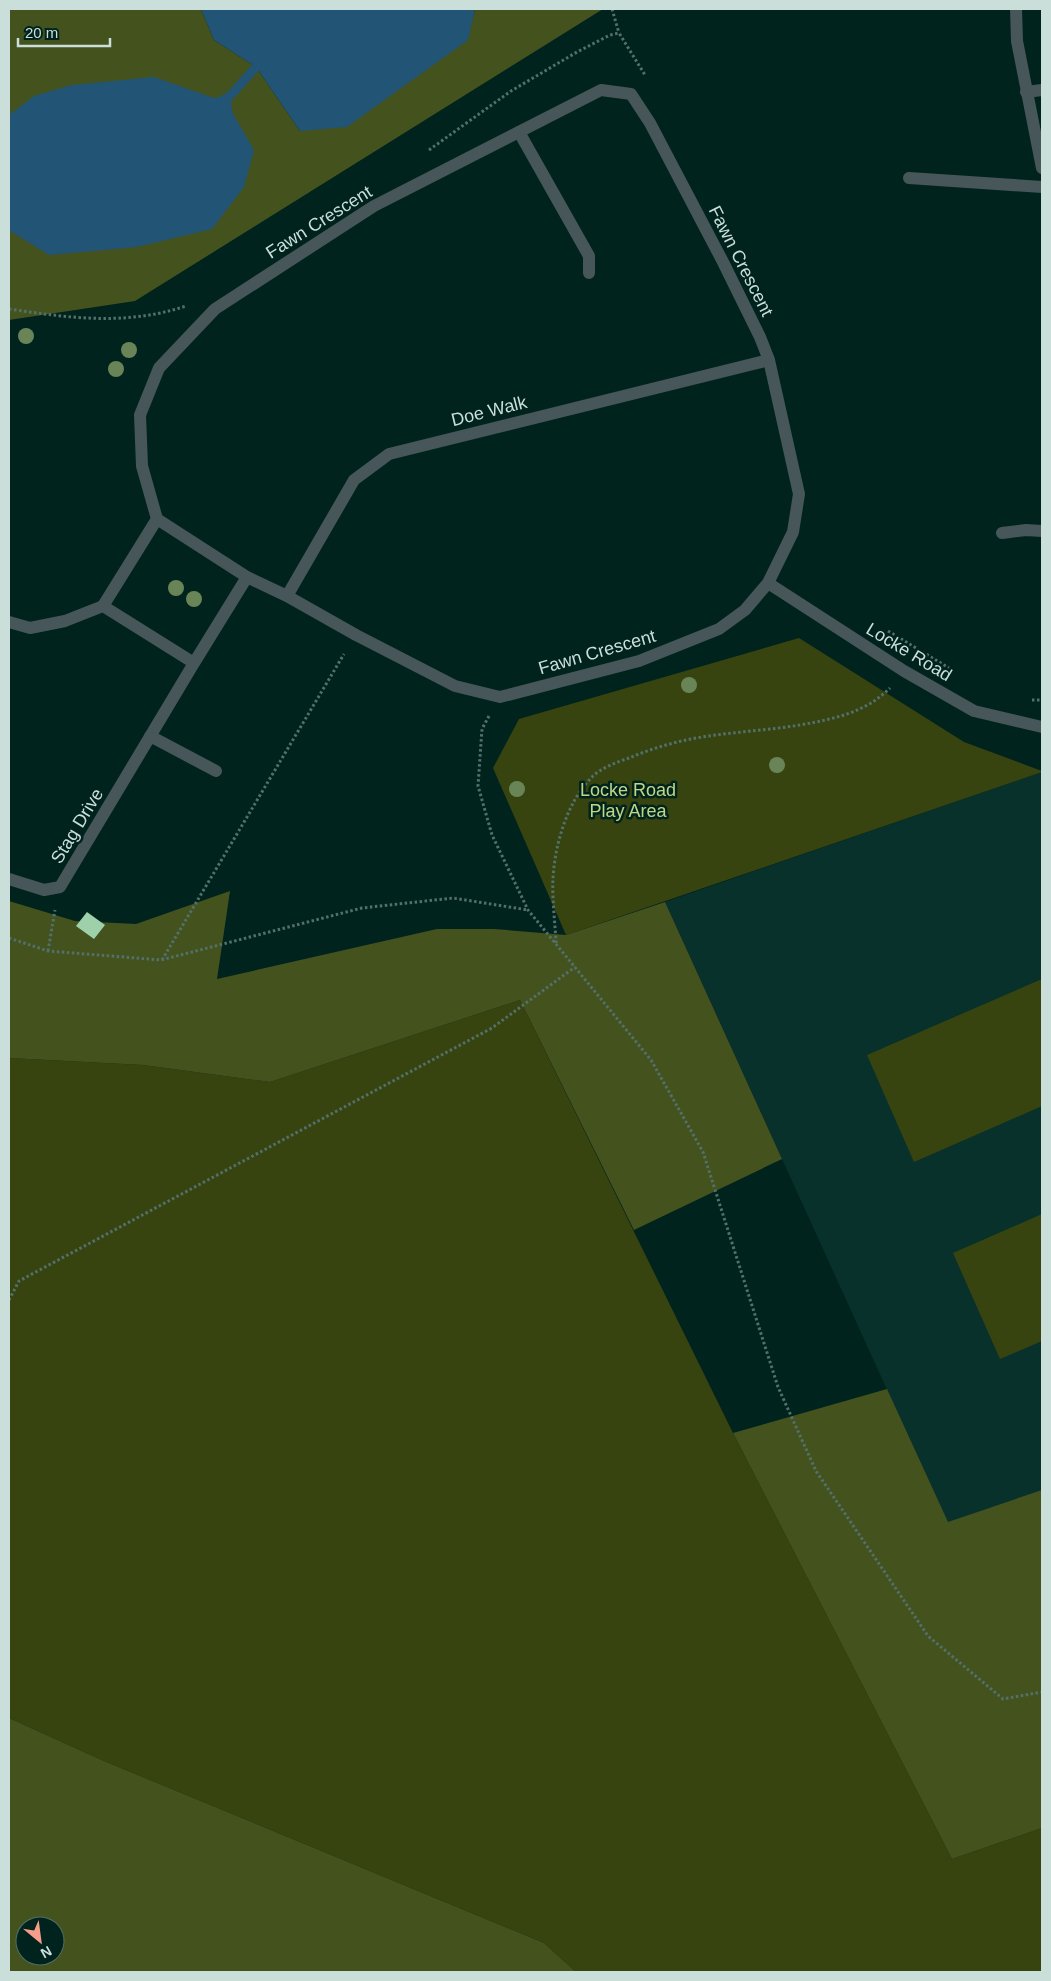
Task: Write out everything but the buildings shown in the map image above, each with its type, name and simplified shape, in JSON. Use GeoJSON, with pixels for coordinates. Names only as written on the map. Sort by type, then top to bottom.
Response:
{"type":"FeatureCollection","features":[{"type":"Feature","properties":{"kind":"street"},"geometry":{"type":"LineString","coordinates":[[1016,9],[1017,41],[1042,168]]}},
{"type":"Feature","properties":{"kind":"street","name":"Fawn Crescent"},"geometry":{"type":"LineString","coordinates":[[601,90],[631,94],[650,122],[760,337],[769,360],[799,494],[792,532],[768,583],[745,610],[719,629],[640,662],[500,697],[455,686],[288,596],[246,577],[157,519],[142,466],[140,415],[159,368],[215,309],[374,206],[519,132],[601,90]]}},
{"type":"Feature","properties":{"kind":"street"},"geometry":{"type":"LineString","coordinates":[[1026,92],[1042,90]]}},
{"type":"Feature","properties":{"kind":"street"},"geometry":{"type":"LineString","coordinates":[[519,132],[589,256],[589,273]]}},
{"type":"Feature","properties":{"kind":"street"},"geometry":{"type":"LineString","coordinates":[[909,178],[1042,187]]}},
{"type":"Feature","properties":{"kind":"street","name":"Doe Walk"},"geometry":{"type":"LineString","coordinates":[[288,596],[354,480],[389,454],[769,360]]}},
{"type":"Feature","properties":{"kind":"street"},"geometry":{"type":"LineString","coordinates":[[9,622],[30,628],[65,621],[103,606],[157,519]]}},
{"type":"Feature","properties":{"kind":"street"},"geometry":{"type":"LineString","coordinates":[[1002,533],[1026,530],[1042,531]]}},
{"type":"Feature","properties":{"kind":"street","name":"Stag Drive"},"geometry":{"type":"LineString","coordinates":[[9,880],[44,890],[60,887],[246,577]]}},
{"type":"Feature","properties":{"kind":"street","name":"Locke Road"},"geometry":{"type":"LineString","coordinates":[[768,583],[904,671],[974,711],[1042,728]]}},
{"type":"Feature","properties":{"kind":"street"},"geometry":{"type":"LineString","coordinates":[[103,606],[194,663]]}},
{"type":"Feature","properties":{"kind":"street"},"geometry":{"type":"LineString","coordinates":[[150,736],[216,771]]}},
{"type":"Feature","properties":{"kind":"path"},"geometry":{"type":"LineString","coordinates":[[612,9],[619,33],[629,46],[647,80]]}},
{"type":"Feature","properties":{"kind":"path"},"geometry":{"type":"LineString","coordinates":[[425,154],[511,91],[577,52],[610,35],[619,33]]}},
{"type":"Feature","properties":{"kind":"path"},"geometry":{"type":"LineString","coordinates":[[9,309],[64,317],[99,319],[155,316],[186,306],[194,301]]}},
{"type":"Feature","properties":{"kind":"path"},"geometry":{"type":"LineString","coordinates":[[884,629],[957,673]]}},
{"type":"Feature","properties":{"kind":"path"},"geometry":{"type":"LineString","coordinates":[[161,960],[356,634]]}},
{"type":"Feature","properties":{"kind":"path"},"geometry":{"type":"LineString","coordinates":[[556,943],[553,878],[559,845],[570,808],[577,793],[593,776],[618,762],[642,752],[690,739],[796,726],[863,709],[874,703],[904,671]]}},
{"type":"Feature","properties":{"kind":"path"},"geometry":{"type":"LineString","coordinates":[[500,697],[482,729],[478,786],[492,835],[528,910],[650,1060],[704,1152],[778,1387],[816,1471],[928,1636],[1003,1699],[1042,1692]]}},
{"type":"Feature","properties":{"kind":"path"},"geometry":{"type":"LineString","coordinates":[[1026,700],[1042,700]]}},
{"type":"Feature","properties":{"kind":"path"},"geometry":{"type":"LineString","coordinates":[[48,951],[60,887]]}},
{"type":"Feature","properties":{"kind":"path"},"geometry":{"type":"LineString","coordinates":[[9,938],[48,951],[161,960],[362,908],[453,898],[528,910]]}},
{"type":"Feature","properties":{"kind":"path"},"geometry":{"type":"LineString","coordinates":[[9,1300],[19,1281],[492,1028],[575,967]]}},
{"type":"Feature","properties":{"kind":"shaded area"},"geometry":{"type":"Polygon","coordinates":[[[1042,772],[1042,1661],[1016,1673],[665,902],[1042,772]]]}},
{"type":"Feature","properties":{"kind":"green space"},"geometry":{"type":"Polygon","coordinates":[[[9,9],[201,9],[214,40],[256,67],[300,131],[467,40],[475,9],[603,9],[135,301],[9,320],[9,9]]]}},
{"type":"Feature","properties":{"kind":"green space","name":"Locke Road Play Area"},"geometry":{"type":"Polygon","coordinates":[[[799,638],[964,742],[1042,772],[566,935],[493,768],[519,719],[799,638]]]}},
{"type":"Feature","properties":{"kind":"green space"},"geometry":{"type":"Polygon","coordinates":[[[230,891],[217,979],[437,929],[494,929],[566,935],[665,902],[782,1159],[634,1230],[520,1000],[270,1082],[143,1065],[9,1058],[9,901],[75,921],[136,924],[230,891]]]}},
{"type":"Feature","properties":{"kind":"green space"},"geometry":{"type":"Polygon","coordinates":[[[1042,979],[1042,1106],[914,1162],[867,1055],[1042,979]]]}},
{"type":"Feature","properties":{"kind":"green space"},"geometry":{"type":"Polygon","coordinates":[[[520,1000],[733,1433],[952,1859],[1042,1828],[1042,1972],[576,1972],[544,1943],[104,1761],[9,1718],[9,1058],[143,1065],[270,1082],[520,1000]]]}},
{"type":"Feature","properties":{"kind":"green space"},"geometry":{"type":"Polygon","coordinates":[[[1042,1214],[1042,1341],[1000,1359],[953,1253],[1042,1214]]]}},
{"type":"Feature","properties":{"kind":"green space"},"geometry":{"type":"Polygon","coordinates":[[[887,1389],[948,1522],[1042,1490],[1042,1828],[952,1859],[733,1433],[887,1389]]]}},
{"type":"Feature","properties":{"kind":"green space"},"geometry":{"type":"Polygon","coordinates":[[[9,1718],[104,1761],[544,1943],[576,1972],[9,1972],[9,1718]]]}},
{"type":"Feature","properties":{"kind":"water"},"geometry":{"type":"Polygon","coordinates":[[[201,9],[475,9],[468,40],[347,127],[300,131],[256,67],[214,40],[201,9]]]}},
{"type":"Feature","properties":{"kind":"water"},"geometry":{"type":"Polygon","coordinates":[[[154,77],[214,98],[231,95],[232,112],[254,150],[244,187],[212,229],[137,247],[49,255],[10,231],[9,115],[34,96],[72,85],[154,77]]]}},
{"type":"Feature","properties":{"kind":"waterway"},"geometry":{"type":"LineString","coordinates":[[221,101],[231,95],[256,67]]}}]}
